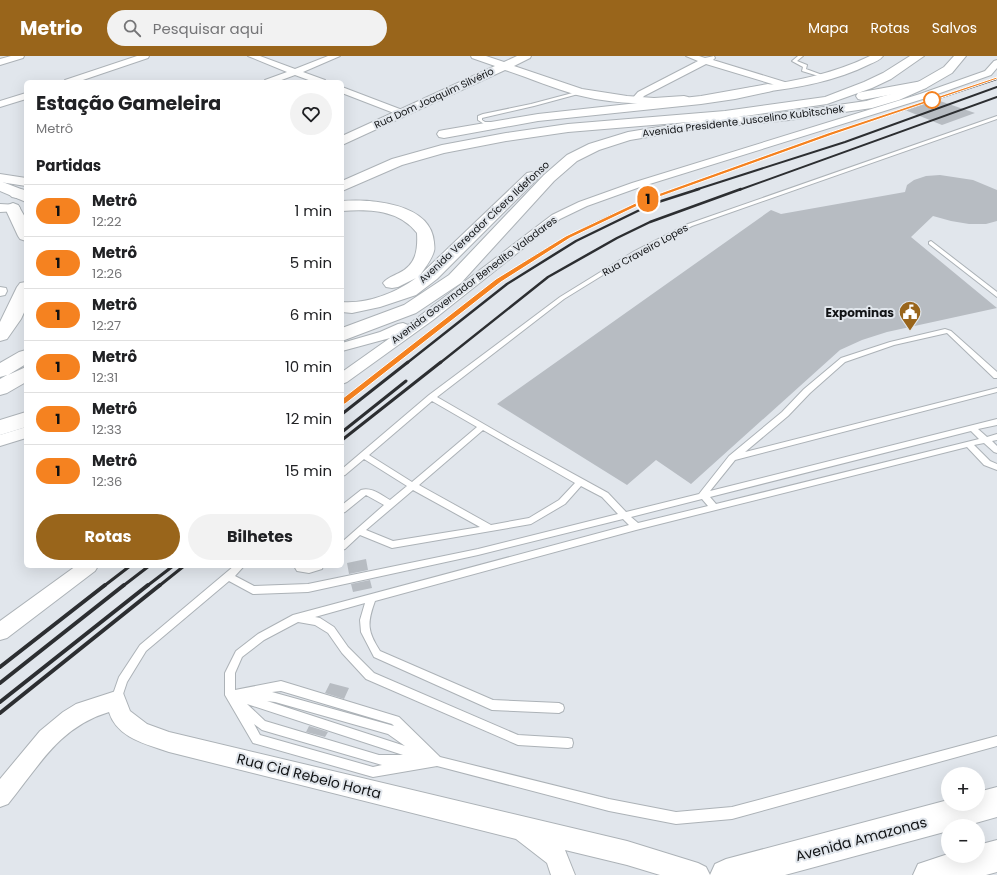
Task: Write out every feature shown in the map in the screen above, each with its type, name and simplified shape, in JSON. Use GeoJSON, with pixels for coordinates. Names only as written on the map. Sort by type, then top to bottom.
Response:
{"type":"FeatureCollection","features":[{"type":"Feature","properties":{"kind":"main road","name":"Avenida Presidente Juscelino Kubitschek"},"geometry":{"type":"LineString","coordinates":[[348,169],[398,150],[477,132],[543,122],[725,115],[827,100],[868,85],[887,76],[918,56]]}},
{"type":"Feature","properties":{"kind":"main road","name":"Avenida Presidente Juscelino Kubitschek"},"geometry":{"type":"LineString","coordinates":[[344,334],[410,309],[455,279],[549,178],[572,158],[594,147],[628,136],[689,126],[796,115],[867,105],[895,97],[922,85],[948,70],[960,56]]}},
{"type":"Feature","properties":{"kind":"main road","name":"Avenida Presidente Juscelino Kubitschek"},"geometry":{"type":"LineString","coordinates":[[344,186],[397,162],[442,148],[568,128],[668,116],[786,98],[830,88],[873,71],[884,58]]}},
{"type":"Feature","properties":{"kind":"main road"},"geometry":{"type":"LineString","coordinates":[[723,107],[738,101],[772,94],[785,85]]}},
{"type":"Feature","properties":{"kind":"main road"},"geometry":{"type":"LineString","coordinates":[[827,100],[872,95],[922,85]]}},
{"type":"Feature","properties":{"kind":"main road"},"geometry":{"type":"LineString","coordinates":[[434,136],[493,123],[710,99],[744,94],[768,88]]}},
{"type":"Feature","properties":{"kind":"main road"},"geometry":{"type":"LineString","coordinates":[[567,114],[668,116]]}},
{"type":"Feature","properties":{"kind":"main road","name":"Avenida Vereador Cícero Ildefonso"},"geometry":{"type":"LineString","coordinates":[[344,307],[352,308],[380,302],[410,291],[431,275],[537,171],[553,158],[573,146],[612,132],[668,116]]}},
{"type":"Feature","properties":{"kind":"main road"},"geometry":{"type":"LineString","coordinates":[[398,150],[420,142]]}},
{"type":"Feature","properties":{"kind":"main road"},"geometry":{"type":"LineString","coordinates":[[0,184],[18,198],[24,226]]}},
{"type":"Feature","properties":{"kind":"main road","name":"Avenida Vereador Cícero Ildefonso"},"geometry":{"type":"LineString","coordinates":[[344,206],[365,204],[388,208],[411,218],[425,233],[426,251],[413,273],[372,292],[344,295]]}},
{"type":"Feature","properties":{"kind":"main road"},"geometry":{"type":"LineString","coordinates":[[0,334],[12,318],[24,291]]}},
{"type":"Feature","properties":{"kind":"main road"},"geometry":{"type":"LineString","coordinates":[[0,371],[24,357]]}},
{"type":"Feature","properties":{"kind":"main road"},"geometry":{"type":"LineString","coordinates":[[0,388],[24,374]]}},
{"type":"Feature","properties":{"kind":"main road"},"geometry":{"type":"LineString","coordinates":[[0,428],[24,420]]}},
{"type":"Feature","properties":{"kind":"main road","name":"Avenida Amazonas"},"geometry":{"type":"LineString","coordinates":[[726,875],[997,802]]}},
{"type":"Feature","properties":{"kind":"main road"},"geometry":{"type":"LineString","coordinates":[[929,875],[997,856]]}},
{"type":"Feature","properties":{"kind":"street"},"geometry":{"type":"LineString","coordinates":[[0,62],[20,56]]}},
{"type":"Feature","properties":{"kind":"street"},"geometry":{"type":"LineString","coordinates":[[81,80],[145,56]]}},
{"type":"Feature","properties":{"kind":"street"},"geometry":{"type":"LineString","coordinates":[[252,56],[317,80]]}},
{"type":"Feature","properties":{"kind":"street"},"geometry":{"type":"LineString","coordinates":[[273,80],[336,56]]}},
{"type":"Feature","properties":{"kind":"street"},"geometry":{"type":"LineString","coordinates":[[476,56],[613,102],[609,109]]}},
{"type":"Feature","properties":{"kind":"street","name":"Rua Dom Joaquim Silvério"},"geometry":{"type":"LineString","coordinates":[[344,140],[526,56]]}},
{"type":"Feature","properties":{"kind":"street"},"geometry":{"type":"LineString","coordinates":[[690,56],[785,85]]}},
{"type":"Feature","properties":{"kind":"street"},"geometry":{"type":"LineString","coordinates":[[636,100],[641,94],[715,56]]}},
{"type":"Feature","properties":{"kind":"street","name":"Avenida Presidente Juscelino Kubitschek"},"geometry":{"type":"LineString","coordinates":[[580,92],[654,101],[699,97],[768,88],[823,77],[884,58]]}},
{"type":"Feature","properties":{"kind":"street","name":"Avenida Governador Benedito Valadares"},"geometry":{"type":"LineString","coordinates":[[344,378],[428,317],[556,217],[584,204],[636,185],[923,96],[988,73],[997,63]]}},
{"type":"Feature","properties":{"kind":"street"},"geometry":{"type":"LineString","coordinates":[[344,91],[402,113]]}},
{"type":"Feature","properties":{"kind":"street"},"geometry":{"type":"LineString","coordinates":[[0,104],[24,97]]}},
{"type":"Feature","properties":{"kind":"street"},"geometry":{"type":"LineString","coordinates":[[0,178],[18,198]]}},
{"type":"Feature","properties":{"kind":"street"},"geometry":{"type":"LineString","coordinates":[[344,346],[385,335],[428,317]]}},
{"type":"Feature","properties":{"kind":"street"},"geometry":{"type":"LineString","coordinates":[[0,441],[24,433]]}},
{"type":"Feature","properties":{"kind":"street"},"geometry":{"type":"LineString","coordinates":[[0,632],[86,568]]}},
{"type":"Feature","properties":{"kind":"street"},"geometry":{"type":"LineString","coordinates":[[0,796],[45,738],[84,710],[116,700]]}},
{"type":"Feature","properties":{"kind":"street","name":"Rua Cid Rebelo Horta"},"geometry":{"type":"LineString","coordinates":[[116,700],[121,717],[140,732],[169,742],[627,853],[698,875]]}},
{"type":"Feature","properties":{"kind":"street","name":"Rua Cid Rebelo Horta"},"geometry":{"type":"LineString","coordinates":[[519,828],[555,854],[563,875]]}},
{"type":"Feature","properties":{"kind":"lane"},"geometry":{"type":"LineString","coordinates":[[801,56],[794,61],[805,66],[804,70],[823,77]]}},
{"type":"Feature","properties":{"kind":"lane"},"geometry":{"type":"LineString","coordinates":[[493,123],[484,123],[480,120],[480,117],[485,114],[562,98],[580,92]]}},
{"type":"Feature","properties":{"kind":"lane","name":"Rua Craveiro Lopes"},"geometry":{"type":"LineString","coordinates":[[344,471],[432,397],[562,298],[635,253],[690,225],[997,117]]}},
{"type":"Feature","properties":{"kind":"lane"},"geometry":{"type":"LineString","coordinates":[[931,243],[997,296]]}},
{"type":"Feature","properties":{"kind":"lane"},"geometry":{"type":"LineString","coordinates":[[703,494],[732,458],[785,414],[807,391],[843,360],[892,343],[945,331],[949,332],[997,376]]}},
{"type":"Feature","properties":{"kind":"lane"},"geometry":{"type":"LineString","coordinates":[[732,458],[997,390]]}},
{"type":"Feature","properties":{"kind":"lane"},"geometry":{"type":"LineString","coordinates":[[432,397],[505,440],[605,495],[636,527]]}},
{"type":"Feature","properties":{"kind":"lane"},"geometry":{"type":"LineString","coordinates":[[228,576],[253,590],[308,588],[478,552],[703,494],[997,422]]}},
{"type":"Feature","properties":{"kind":"lane"},"geometry":{"type":"LineString","coordinates":[[344,545],[390,504],[440,464],[483,426]]}},
{"type":"Feature","properties":{"kind":"lane"},"geometry":{"type":"LineString","coordinates":[[972,428],[997,450]]}},
{"type":"Feature","properties":{"kind":"lane"},"geometry":{"type":"LineString","coordinates":[[437,761],[373,772],[257,739],[230,695],[230,673],[239,654],[261,637],[296,618],[636,527],[997,437]]}},
{"type":"Feature","properties":{"kind":"lane"},"geometry":{"type":"LineString","coordinates":[[969,445],[987,463],[997,467]]}},
{"type":"Feature","properties":{"kind":"lane"},"geometry":{"type":"LineString","coordinates":[[363,455],[412,486],[490,529]]}},
{"type":"Feature","properties":{"kind":"lane"},"geometry":{"type":"LineString","coordinates":[[359,531],[392,544],[532,521],[562,502],[580,482]]}},
{"type":"Feature","properties":{"kind":"lane"},"geometry":{"type":"LineString","coordinates":[[344,508],[364,492],[369,492],[390,504]]}},
{"type":"Feature","properties":{"kind":"lane"},"geometry":{"type":"LineString","coordinates":[[703,494],[715,508]]}},
{"type":"Feature","properties":{"kind":"lane"},"geometry":{"type":"LineString","coordinates":[[116,700],[123,680],[143,648],[238,568]]}},
{"type":"Feature","properties":{"kind":"lane"},"geometry":{"type":"LineString","coordinates":[[300,568],[312,568]]}},
{"type":"Feature","properties":{"kind":"lane"},"geometry":{"type":"LineString","coordinates":[[372,597],[364,618],[364,628],[366,638],[377,654],[492,705],[559,708]]}},
{"type":"Feature","properties":{"kind":"lane"},"geometry":{"type":"LineString","coordinates":[[296,618],[317,621],[331,630],[345,650],[370,676],[518,740],[568,743]]}},
{"type":"Feature","properties":{"kind":"lane"},"geometry":{"type":"LineString","coordinates":[[230,695],[281,686],[395,720],[437,761]]}},
{"type":"Feature","properties":{"kind":"lane"},"geometry":{"type":"LineString","coordinates":[[230,695],[262,725],[379,760],[437,761]]}},
{"type":"Feature","properties":{"kind":"lane"},"geometry":{"type":"LineString","coordinates":[[230,695],[437,761],[609,805],[676,818],[732,813],[997,741]]}},
{"type":"Feature","properties":{"kind":"building"},"geometry":{"type":"Polygon","coordinates":[[[937,100],[975,113],[942,125],[905,110],[937,100]]]}},
{"type":"Feature","properties":{"kind":"building"},"geometry":{"type":"Polygon","coordinates":[[[940,175],[973,180],[997,190],[997,221],[986,224],[969,224],[933,216],[911,237],[997,308],[887,332],[862,340],[840,350],[691,484],[656,460],[627,485],[497,404],[771,210],[781,214],[905,192],[907,185],[914,180],[926,176],[940,175]]]}},
{"type":"Feature","properties":{"kind":"building"},"geometry":{"type":"Polygon","coordinates":[[[366,559],[368,570],[349,574],[347,563],[366,559]]]}},
{"type":"Feature","properties":{"kind":"building"},"geometry":{"type":"Polygon","coordinates":[[[370,580],[372,588],[353,592],[351,584],[370,580]]]}},
{"type":"Feature","properties":{"kind":"building"},"geometry":{"type":"Polygon","coordinates":[[[330,683],[349,688],[344,699],[325,693],[330,683]]]}},
{"type":"Feature","properties":{"kind":"building"},"geometry":{"type":"Polygon","coordinates":[[[309,726],[328,732],[325,737],[306,732],[309,726]]]}},
{"type":"Feature","properties":{"kind":"railway"},"geometry":{"type":"LineString","coordinates":[[674,190],[830,134],[997,79]]}},
{"type":"Feature","properties":{"kind":"railway"},"geometry":{"type":"LineString","coordinates":[[695,190],[845,142],[997,87]]}},
{"type":"Feature","properties":{"kind":"railway"},"geometry":{"type":"LineString","coordinates":[[739,190],[997,97]]}},
{"type":"Feature","properties":{"kind":"railway"},"geometry":{"type":"LineString","coordinates":[[392,363],[458,311],[518,267],[584,229],[631,207],[677,189]]}},
{"type":"Feature","properties":{"kind":"railway"},"geometry":{"type":"LineString","coordinates":[[407,363],[507,284],[576,241],[652,204],[699,189]]}},
{"type":"Feature","properties":{"kind":"railway"},"geometry":{"type":"LineString","coordinates":[[440,363],[548,277],[617,238],[650,222],[741,189]]}},
{"type":"Feature","properties":{"kind":"railway"},"geometry":{"type":"LineString","coordinates":[[344,400],[394,362]]}},
{"type":"Feature","properties":{"kind":"railway"},"geometry":{"type":"LineString","coordinates":[[344,412],[408,362]]}},
{"type":"Feature","properties":{"kind":"railway"},"geometry":{"type":"LineString","coordinates":[[344,438],[441,362]]}},
{"type":"Feature","properties":{"kind":"railway"},"geometry":{"type":"LineString","coordinates":[[344,430],[406,381]]}},
{"type":"Feature","properties":{"kind":"railway"},"geometry":{"type":"LineString","coordinates":[[104,586],[127,568]]}},
{"type":"Feature","properties":{"kind":"railway"},"geometry":{"type":"LineString","coordinates":[[123,586],[146,568]]}},
{"type":"Feature","properties":{"kind":"railway"},"geometry":{"type":"LineString","coordinates":[[147,586],[170,568]]}},
{"type":"Feature","properties":{"kind":"railway"},"geometry":{"type":"LineString","coordinates":[[159,586],[182,568]]}},
{"type":"Feature","properties":{"kind":"railway"},"geometry":{"type":"LineString","coordinates":[[0,667],[105,585]]}},
{"type":"Feature","properties":{"kind":"railway"},"geometry":{"type":"LineString","coordinates":[[0,683],[124,585]]}},
{"type":"Feature","properties":{"kind":"railway"},"geometry":{"type":"LineString","coordinates":[[0,702],[148,585]]}},
{"type":"Feature","properties":{"kind":"railway"},"geometry":{"type":"LineString","coordinates":[[0,713],[160,585]]}},
{"type":"Feature","properties":{"kind":"metro line","name":"1"},"geometry":{"type":"LineString","coordinates":[[344,400],[499,280],[568,237],[646,200],[830,134],[997,79]]}},
{"type":"Feature","properties":{"kind":"place","name":"Expominas"},"geometry":{"type":"Point","coordinates":[910,332]}}]}
